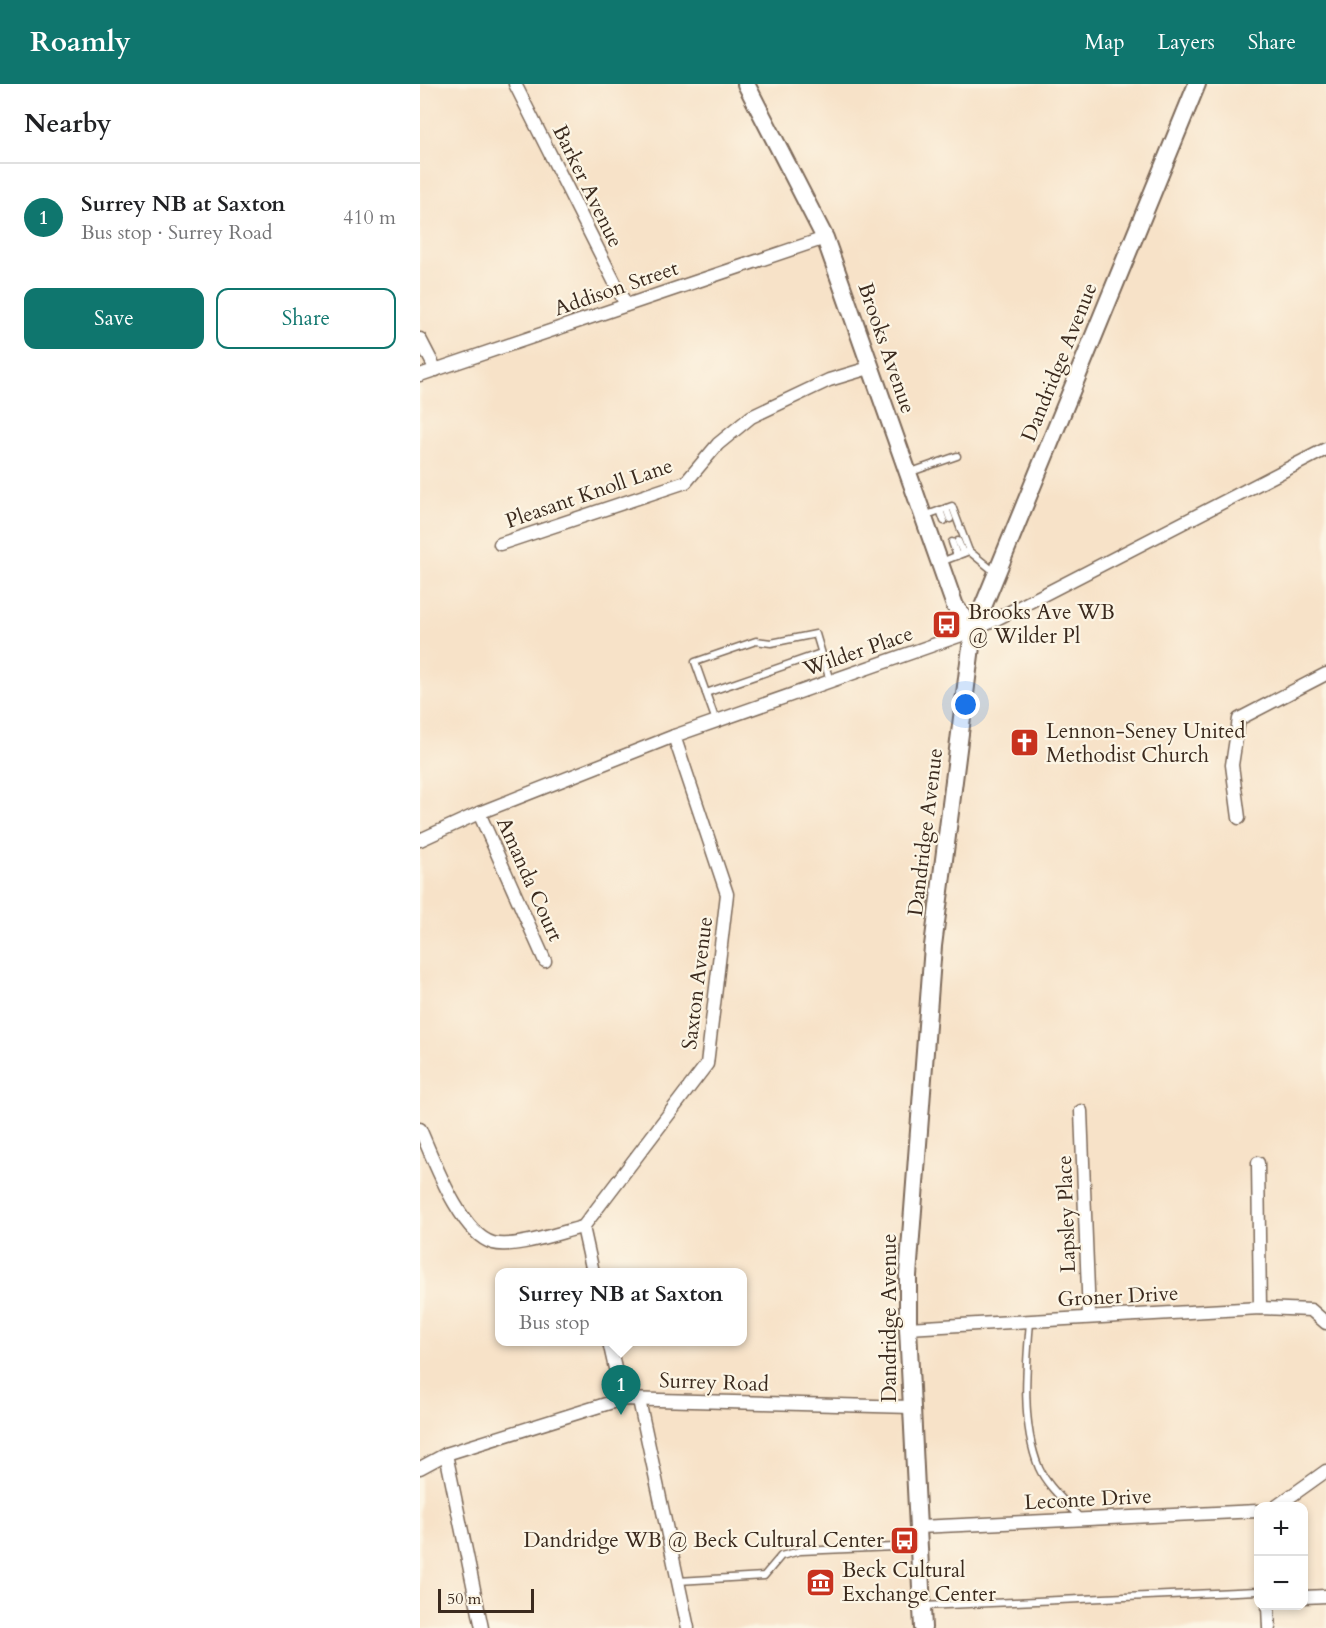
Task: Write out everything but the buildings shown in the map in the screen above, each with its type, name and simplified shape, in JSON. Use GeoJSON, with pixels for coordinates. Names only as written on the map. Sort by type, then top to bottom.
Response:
{"type":"FeatureCollection","features":[{"type":"Feature","properties":{"kind":"street","name":"Barker Avenue"},"geometry":{"type":"LineString","coordinates":[[515,84],[626,305]]}},
{"type":"Feature","properties":{"kind":"street","name":"Brooks Avenue"},"geometry":{"type":"LineString","coordinates":[[746,84],[825,238],[869,368],[955,606],[973,631]]}},
{"type":"Feature","properties":{"kind":"street","name":"Dandridge Avenue"},"geometry":{"type":"LineString","coordinates":[[923,1628],[911,1407],[908,1276],[933,946],[954,822],[973,631],[1197,84]]}},
{"type":"Feature","properties":{"kind":"street","name":"Addison Street"},"geometry":{"type":"LineString","coordinates":[[420,375],[825,238]]}},
{"type":"Feature","properties":{"kind":"street"},"geometry":{"type":"LineString","coordinates":[[420,339],[436,370]]}},
{"type":"Feature","properties":{"kind":"street","name":"Pleasant Knoll Lane"},"geometry":{"type":"LineString","coordinates":[[500,544],[686,482],[718,444],[751,417],[828,380],[869,368]]}},
{"type":"Feature","properties":{"kind":"street","name":"Wilder Place"},"geometry":{"type":"LineString","coordinates":[[420,840],[479,813],[674,736],[973,631],[1326,449]]}},
{"type":"Feature","properties":{"kind":"street"},"geometry":{"type":"LineString","coordinates":[[1239,818],[1232,765],[1239,719],[1326,674]]}},
{"type":"Feature","properties":{"kind":"street","name":"Saxton Avenue"},"geometry":{"type":"LineString","coordinates":[[583,1227],[707,1064],[727,894],[674,736]]}},
{"type":"Feature","properties":{"kind":"street","name":"Amanda Court"},"geometry":{"type":"LineString","coordinates":[[479,813],[545,961]]}},
{"type":"Feature","properties":{"kind":"street","name":"Lapsley Place"},"geometry":{"type":"LineString","coordinates":[[1081,1111],[1089,1316]]}},
{"type":"Feature","properties":{"kind":"street"},"geometry":{"type":"LineString","coordinates":[[420,1129],[465,1220],[478,1234],[492,1243],[509,1244],[583,1227],[592,1268]]}},
{"type":"Feature","properties":{"kind":"street"},"geometry":{"type":"LineString","coordinates":[[1258,1162],[1260,1308]]}},
{"type":"Feature","properties":{"kind":"street","name":"Groner Drive"},"geometry":{"type":"LineString","coordinates":[[908,1328],[1260,1308],[1311,1310],[1326,1323]]}},
{"type":"Feature","properties":{"kind":"street"},"geometry":{"type":"LineString","coordinates":[[610,1346],[622,1399]]}},
{"type":"Feature","properties":{"kind":"street","name":"Surrey Road"},"geometry":{"type":"LineString","coordinates":[[420,1468],[447,1454],[622,1399],[911,1407]]}},
{"type":"Feature","properties":{"kind":"street"},"geometry":{"type":"LineString","coordinates":[[639,1400],[688,1628]]}},
{"type":"Feature","properties":{"kind":"street"},"geometry":{"type":"LineString","coordinates":[[447,1454],[482,1628]]}},
{"type":"Feature","properties":{"kind":"street"},"geometry":{"type":"LineString","coordinates":[[1283,1502],[1326,1471]]}},
{"type":"Feature","properties":{"kind":"street","name":"Leconte Drive"},"geometry":{"type":"LineString","coordinates":[[919,1527],[1254,1511]]}},
{"type":"Feature","properties":{"kind":"street"},"geometry":{"type":"LineString","coordinates":[[1308,1597],[1326,1596]]}},
{"type":"Feature","properties":{"kind":"street"},"geometry":{"type":"LineString","coordinates":[[1268,1610],[1269,1628]]}},
{"type":"Feature","properties":{"kind":"lane"},"geometry":{"type":"LineString","coordinates":[[907,473],[957,456]]}},
{"type":"Feature","properties":{"kind":"lane"},"geometry":{"type":"LineString","coordinates":[[923,517],[952,506],[963,554]]}},
{"type":"Feature","properties":{"kind":"lane"},"geometry":{"type":"LineString","coordinates":[[943,509],[947,520]]}},
{"type":"Feature","properties":{"kind":"lane"},"geometry":{"type":"LineString","coordinates":[[955,541],[963,554],[997,574]]}},
{"type":"Feature","properties":{"kind":"lane"},"geometry":{"type":"LineString","coordinates":[[939,562],[963,554]]}},
{"type":"Feature","properties":{"kind":"lane"},"geometry":{"type":"LineString","coordinates":[[716,721],[695,662],[756,641],[771,643],[816,634],[830,681]]}},
{"type":"Feature","properties":{"kind":"lane"},"geometry":{"type":"LineString","coordinates":[[706,693],[821,653]]}},
{"type":"Feature","properties":{"kind":"lane"},"geometry":{"type":"LineString","coordinates":[[1030,1321],[1027,1386],[1036,1456],[1046,1479],[1080,1518]]}},
{"type":"Feature","properties":{"kind":"lane"},"geometry":{"type":"LineString","coordinates":[[678,1581],[764,1576],[781,1556],[800,1551],[919,1546]]}},
{"type":"Feature","properties":{"kind":"lane"},"geometry":{"type":"LineString","coordinates":[[922,1606],[1254,1591]]}},
{"type":"Feature","properties":{"kind":"place","name":"Brooks Ave WB @ Wilder Pl"},"geometry":{"type":"Point","coordinates":[947,624]}},
{"type":"Feature","properties":{"kind":"place","name":"Lennon-Seney United Methodist Church"},"geometry":{"type":"Point","coordinates":[1025,743]}},
{"type":"Feature","properties":{"kind":"place","name":"Surrey NB at Saxton"},"geometry":{"type":"Point","coordinates":[621,1415]}},
{"type":"Feature","properties":{"kind":"place","name":"Dandridge WB @ Beck Cultural Center"},"geometry":{"type":"Point","coordinates":[905,1540]}},
{"type":"Feature","properties":{"kind":"place","name":"Beck Cultural Exchange Center"},"geometry":{"type":"Point","coordinates":[821,1582]}}]}
